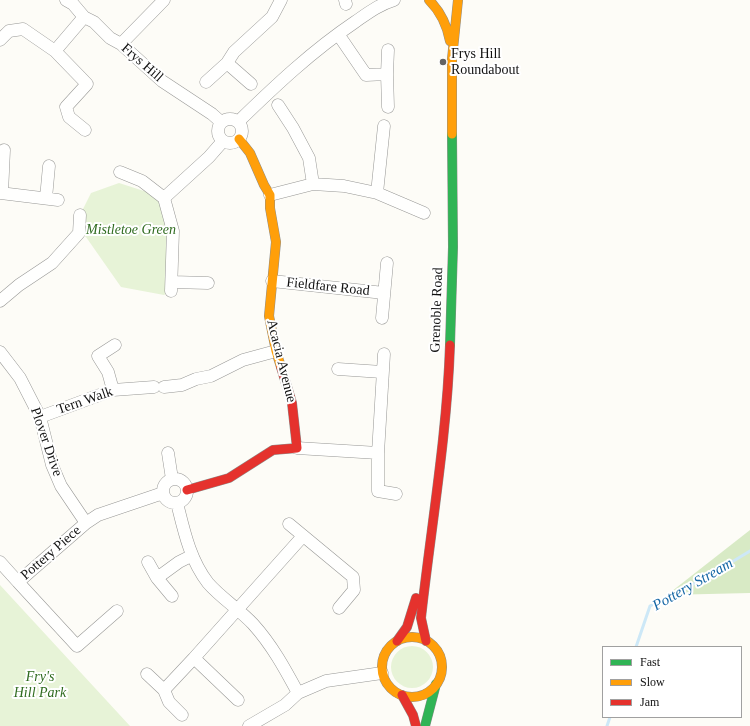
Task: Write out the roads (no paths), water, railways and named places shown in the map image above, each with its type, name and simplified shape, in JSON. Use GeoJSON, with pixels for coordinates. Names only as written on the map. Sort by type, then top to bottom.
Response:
{"type":"FeatureCollection","features":[{"type":"Feature","properties":{"kind":"street","name":"Frys Hill"},"geometry":{"type":"LineString","coordinates":[[66,0],[74,4],[84,16],[94,22],[110,38],[121,44],[162,81],[212,114],[221,122]]}},
{"type":"Feature","properties":{"kind":"street"},"geometry":{"type":"LineString","coordinates":[[121,44],[164,0]]}},
{"type":"Feature","properties":{"kind":"street"},"geometry":{"type":"LineString","coordinates":[[206,82],[227,63],[234,52],[272,17],[279,0]]}},
{"type":"Feature","properties":{"kind":"street"},"geometry":{"type":"LineString","coordinates":[[238,122],[283,79],[338,34],[383,2],[394,0]]}},
{"type":"Feature","properties":{"kind":"street","name":"Grenoble Road"},"geometry":{"type":"LineString","coordinates":[[429,0],[438,8],[448,30],[452,59]]}},
{"type":"Feature","properties":{"kind":"street","name":"Grenoble Road"},"geometry":{"type":"LineString","coordinates":[[426,641],[422,618],[441,462],[449,368],[452,248],[452,59],[458,0]]}},
{"type":"Feature","properties":{"kind":"street"},"geometry":{"type":"LineString","coordinates":[[54,51],[84,16]]}},
{"type":"Feature","properties":{"kind":"street"},"geometry":{"type":"LineString","coordinates":[[0,40],[9,31],[24,29],[54,51],[87,84],[66,107],[69,117],[85,130]]}},
{"type":"Feature","properties":{"kind":"street"},"geometry":{"type":"LineString","coordinates":[[338,34],[366,75],[387,74]]}},
{"type":"Feature","properties":{"kind":"street"},"geometry":{"type":"LineString","coordinates":[[388,50],[388,107]]}},
{"type":"Feature","properties":{"kind":"street"},"geometry":{"type":"LineString","coordinates":[[227,63],[251,84]]}},
{"type":"Feature","properties":{"kind":"street"},"geometry":{"type":"LineString","coordinates":[[278,105],[293,128],[309,158],[313,184]]}},
{"type":"Feature","properties":{"kind":"street"},"geometry":{"type":"LineString","coordinates":[[229,118],[238,122],[242,129],[242,134],[239,139],[231,143],[223,141],[218,132],[221,122],[229,118]]}},
{"type":"Feature","properties":{"kind":"street"},"geometry":{"type":"LineString","coordinates":[[377,193],[384,126]]}},
{"type":"Feature","properties":{"kind":"street","name":"Acacia Avenue"},"geometry":{"type":"LineString","coordinates":[[239,139],[250,153],[270,195],[270,208],[276,242],[269,316],[276,351],[292,403],[297,448]]}},
{"type":"Feature","properties":{"kind":"street"},"geometry":{"type":"LineString","coordinates":[[164,198],[209,157],[223,141]]}},
{"type":"Feature","properties":{"kind":"street"},"geometry":{"type":"LineString","coordinates":[[4,150],[1,193],[52,199],[48,166]]}},
{"type":"Feature","properties":{"kind":"street"},"geometry":{"type":"LineString","coordinates":[[120,172],[142,181],[164,198],[173,232],[171,286],[208,283]]}},
{"type":"Feature","properties":{"kind":"street"},"geometry":{"type":"LineString","coordinates":[[270,195],[313,184],[344,186],[377,193],[424,213]]}},
{"type":"Feature","properties":{"kind":"street"},"geometry":{"type":"LineString","coordinates":[[0,300],[19,284],[52,263],[79,233],[80,215]]}},
{"type":"Feature","properties":{"kind":"street","name":"Fieldfare Road"},"geometry":{"type":"LineString","coordinates":[[382,318],[387,264]]}},
{"type":"Feature","properties":{"kind":"street","name":"Fieldfare Road"},"geometry":{"type":"LineString","coordinates":[[272,281],[384,293]]}},
{"type":"Feature","properties":{"kind":"street"},"geometry":{"type":"LineString","coordinates":[[114,390],[108,372],[98,356],[115,345]]}},
{"type":"Feature","properties":{"kind":"street","name":"Tern Walk"},"geometry":{"type":"LineString","coordinates":[[40,417],[114,390],[182,385],[196,379],[211,376],[243,360],[276,351]]}},
{"type":"Feature","properties":{"kind":"street","name":"Plover Drive"},"geometry":{"type":"LineString","coordinates":[[0,352],[20,378],[40,417],[52,465],[61,486],[86,523]]}},
{"type":"Feature","properties":{"kind":"street"},"geometry":{"type":"LineString","coordinates":[[384,354],[378,453],[378,491],[396,494]]}},
{"type":"Feature","properties":{"kind":"street"},"geometry":{"type":"LineString","coordinates":[[338,369],[382,372]]}},
{"type":"Feature","properties":{"kind":"street"},"geometry":{"type":"LineString","coordinates":[[188,490],[229,478],[273,450],[297,448],[378,453]]}},
{"type":"Feature","properties":{"kind":"street"},"geometry":{"type":"LineString","coordinates":[[168,453],[172,479]]}},
{"type":"Feature","properties":{"kind":"street"},"geometry":{"type":"LineString","coordinates":[[177,504],[167,500],[163,493],[165,485],[172,479],[177,479],[183,482],[188,490]]}},
{"type":"Feature","properties":{"kind":"street"},"geometry":{"type":"LineString","coordinates":[[177,504],[185,499],[188,490]]}},
{"type":"Feature","properties":{"kind":"street"},"geometry":{"type":"LineString","coordinates":[[86,523],[98,515],[163,493]]}},
{"type":"Feature","properties":{"kind":"street"},"geometry":{"type":"LineString","coordinates":[[177,504],[191,556],[208,583],[252,623],[268,642],[298,693]]}},
{"type":"Feature","properties":{"kind":"street","name":"Pottery Piece"},"geometry":{"type":"LineString","coordinates":[[0,562],[18,582],[86,523]]}},
{"type":"Feature","properties":{"kind":"street"},"geometry":{"type":"LineString","coordinates":[[289,524],[352,577],[354,590],[339,608]]}},
{"type":"Feature","properties":{"kind":"street"},"geometry":{"type":"LineString","coordinates":[[164,690],[303,536]]}},
{"type":"Feature","properties":{"kind":"street"},"geometry":{"type":"LineString","coordinates":[[157,578],[179,562],[191,556]]}},
{"type":"Feature","properties":{"kind":"street","name":"Grenoble Road"},"geometry":{"type":"LineString","coordinates":[[397,641],[407,627],[428,560]]}},
{"type":"Feature","properties":{"kind":"street"},"geometry":{"type":"LineString","coordinates":[[148,562],[157,578],[172,596]]}},
{"type":"Feature","properties":{"kind":"street"},"geometry":{"type":"LineString","coordinates":[[18,582],[76,646],[117,611]]}},
{"type":"Feature","properties":{"kind":"street"},"geometry":{"type":"LineString","coordinates":[[425,726],[436,684],[441,672],[441,660],[434,646],[420,638],[409,637],[397,641],[386,654],[382,666],[382,673],[390,688],[402,695],[412,697],[427,692],[436,684]]}},
{"type":"Feature","properties":{"kind":"street"},"geometry":{"type":"LineString","coordinates":[[194,658],[238,700]]}},
{"type":"Feature","properties":{"kind":"street"},"geometry":{"type":"LineString","coordinates":[[249,726],[285,705],[298,693],[326,682],[382,673]]}},
{"type":"Feature","properties":{"kind":"street"},"geometry":{"type":"LineString","coordinates":[[148,674],[164,690],[169,702],[182,715]]}},
{"type":"Feature","properties":{"kind":"street"},"geometry":{"type":"LineString","coordinates":[[402,695],[413,715],[416,726]]}},
{"type":"Feature","properties":{"kind":"waterway","name":"Pottery Stream"},"geometry":{"type":"LineString","coordinates":[[636,646],[650,606],[707,577],[750,551]]}},
{"type":"Feature","properties":{"kind":"waterway","name":"Pottery Stream"},"geometry":{"type":"LineString","coordinates":[[607,726],[610,718]]}},
{"type":"Feature","properties":{"kind":"place","name":"Frys Hill Roundabout"},"geometry":{"type":"Point","coordinates":[443,62]}},
{"type":"Feature","properties":{"kind":"park label","name":"Mistletoe Green"},"geometry":{"type":"Point","coordinates":[131,230]}},
{"type":"Feature","properties":{"kind":"park label","name":"Fry's Hill Park"},"geometry":{"type":"Point","coordinates":[40,686]}}]}
